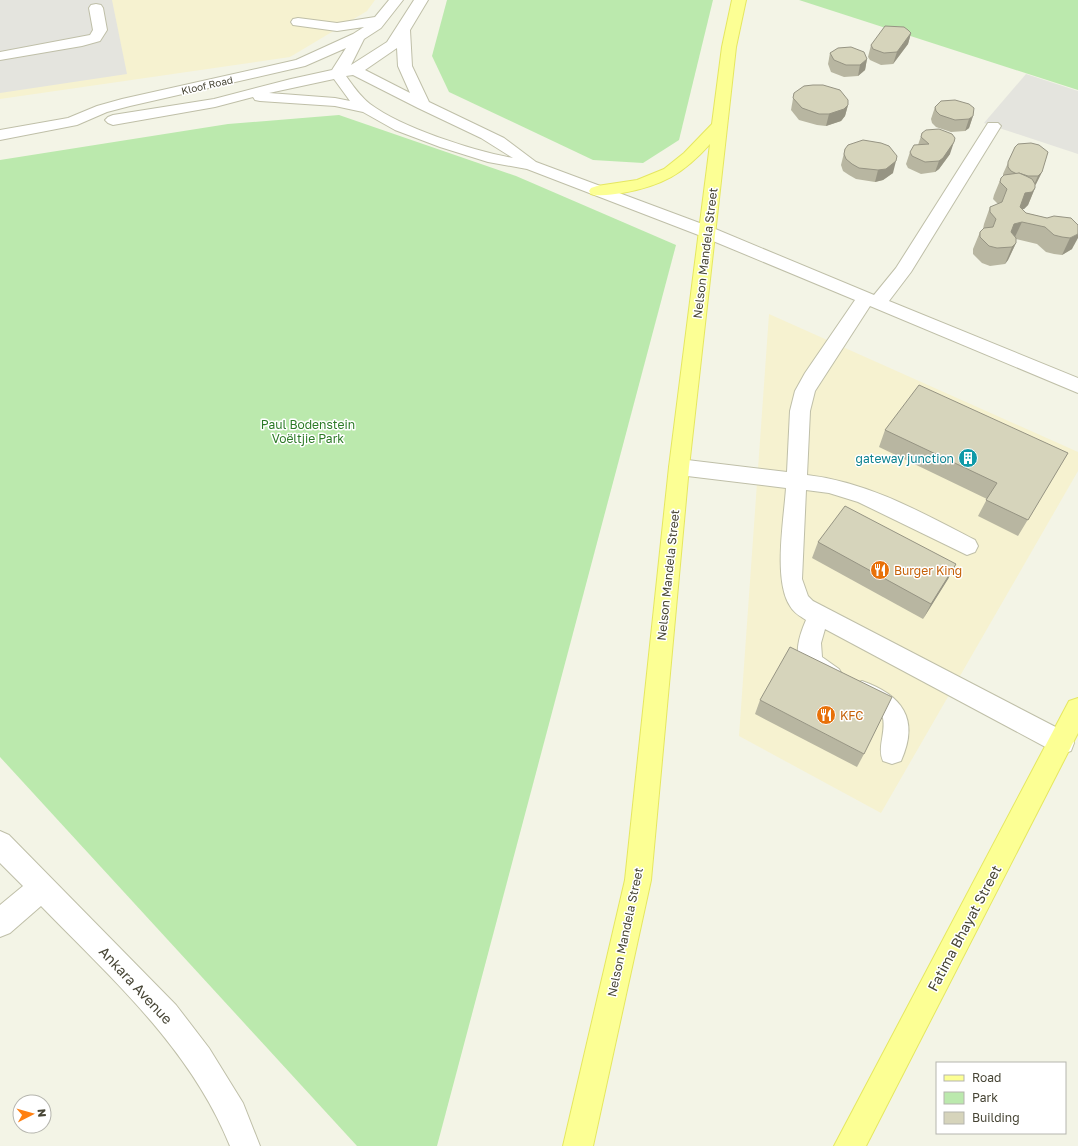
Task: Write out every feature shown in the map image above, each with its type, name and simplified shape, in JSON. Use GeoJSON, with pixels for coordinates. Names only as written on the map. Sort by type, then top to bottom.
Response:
{"type":"FeatureCollection","features":[{"type":"Feature","properties":{"kind":"main road","name":"Nelson Mandela Street"},"geometry":{"type":"LineString","coordinates":[[578,1146],[638,880],[679,466],[729,47],[738,0]]}},
{"type":"Feature","properties":{"kind":"main road"},"geometry":{"type":"LineString","coordinates":[[597,191],[633,187],[657,179],[679,166],[721,124]]}},
{"type":"Feature","properties":{"kind":"main road","name":"Fatima Bhayat Street"},"geometry":{"type":"LineString","coordinates":[[849,1146],[1062,743],[1078,709]]}},
{"type":"Feature","properties":{"kind":"street","name":"Kloof Road"},"geometry":{"type":"LineString","coordinates":[[0,135],[72,122],[102,109],[127,102],[300,63],[358,37],[376,25],[396,0]]}},
{"type":"Feature","properties":{"kind":"street"},"geometry":{"type":"LineString","coordinates":[[72,122],[109,121],[215,103],[345,70],[383,53],[392,45],[421,0]]}},
{"type":"Feature","properties":{"kind":"street"},"geometry":{"type":"LineString","coordinates":[[0,56],[82,42],[95,38],[100,30],[96,8]]}},
{"type":"Feature","properties":{"kind":"street"},"geometry":{"type":"LineString","coordinates":[[298,22],[337,27],[380,20]]}},
{"type":"Feature","properties":{"kind":"street"},"geometry":{"type":"LineString","coordinates":[[403,30],[405,66],[423,105]]}},
{"type":"Feature","properties":{"kind":"street"},"geometry":{"type":"LineString","coordinates":[[358,37],[345,70],[353,94],[368,109],[402,127],[462,150],[508,163],[530,165],[707,232],[1078,386]]}},
{"type":"Feature","properties":{"kind":"street"},"geometry":{"type":"LineString","coordinates":[[300,63],[345,70],[477,129],[519,152],[530,165]]}},
{"type":"Feature","properties":{"kind":"street"},"geometry":{"type":"LineString","coordinates":[[245,95],[329,102],[368,109]]}},
{"type":"Feature","properties":{"kind":"street"},"geometry":{"type":"LineString","coordinates":[[993,126],[902,272],[872,301],[805,390],[800,411],[792,579],[798,601],[805,608],[820,614],[1062,743]]}},
{"type":"Feature","properties":{"kind":"street"},"geometry":{"type":"LineString","coordinates":[[679,466],[829,485],[871,497],[967,546]]}},
{"type":"Feature","properties":{"kind":"street"},"geometry":{"type":"LineString","coordinates":[[820,614],[810,638],[808,649],[812,663],[826,673],[888,705],[896,716],[897,722],[892,752]]}},
{"type":"Feature","properties":{"kind":"street","name":"Ankara Avenue"},"geometry":{"type":"LineString","coordinates":[[0,844],[166,1016],[199,1058],[232,1114],[245,1146]]}},
{"type":"Feature","properties":{"kind":"street"},"geometry":{"type":"LineString","coordinates":[[0,923],[42,888]]}},
{"type":"Feature","properties":{"kind":"shaded area"},"geometry":{"type":"Polygon","coordinates":[[[0,0],[375,0],[367,11],[290,57],[0,99],[0,0]]]}},
{"type":"Feature","properties":{"kind":"shaded area"},"geometry":{"type":"Polygon","coordinates":[[[0,0],[112,0],[127,74],[0,93],[0,0]]]}},
{"type":"Feature","properties":{"kind":"shaded area"},"geometry":{"type":"Polygon","coordinates":[[[1026,74],[1078,91],[1078,154],[984,123],[1026,74]]]}},
{"type":"Feature","properties":{"kind":"shaded area"},"geometry":{"type":"Polygon","coordinates":[[[769,314],[1078,452],[1078,471],[881,813],[739,736],[769,314]]]}},
{"type":"Feature","properties":{"kind":"green space"},"geometry":{"type":"Polygon","coordinates":[[[447,0],[713,0],[679,140],[643,163],[593,160],[449,92],[432,56],[447,0]]]}},
{"type":"Feature","properties":{"kind":"green space"},"geometry":{"type":"Polygon","coordinates":[[[799,0],[1078,0],[1078,90],[799,0]]]}},
{"type":"Feature","properties":{"kind":"green space","name":"Paul Bodenstein Voëltjie Park"},"geometry":{"type":"Polygon","coordinates":[[[339,115],[516,176],[676,245],[437,1146],[357,1146],[0,757],[0,160],[228,124],[339,115]]]}},
{"type":"Feature","properties":{"kind":"building"},"geometry":{"type":"Polygon","coordinates":[[[885,26],[904,27],[911,33],[897,52],[884,53],[873,49],[871,45],[885,26]]]}},
{"type":"Feature","properties":{"kind":"building"},"geometry":{"type":"Polygon","coordinates":[[[851,47],[864,52],[867,59],[860,65],[846,65],[834,60],[830,53],[838,48],[851,47]]]}},
{"type":"Feature","properties":{"kind":"building"},"geometry":{"type":"Polygon","coordinates":[[[823,85],[840,90],[848,100],[848,105],[844,109],[829,114],[819,114],[802,108],[793,98],[794,93],[804,86],[823,85]]]}},
{"type":"Feature","properties":{"kind":"building"},"geometry":{"type":"Polygon","coordinates":[[[955,100],[969,104],[974,108],[973,116],[969,119],[955,120],[940,115],[936,111],[935,107],[941,101],[955,100]]]}},
{"type":"Feature","properties":{"kind":"building"},"geometry":{"type":"Polygon","coordinates":[[[939,129],[952,134],[955,138],[954,142],[943,158],[939,161],[925,162],[912,156],[910,152],[914,145],[929,144],[921,137],[922,133],[926,130],[939,129]]]}},
{"type":"Feature","properties":{"kind":"building"},"geometry":{"type":"Polygon","coordinates":[[[863,140],[889,146],[897,156],[896,161],[886,169],[878,170],[859,168],[852,164],[846,159],[844,154],[845,149],[848,145],[863,140]]]}},
{"type":"Feature","properties":{"kind":"building"},"geometry":{"type":"Polygon","coordinates":[[[1031,143],[1039,145],[1048,152],[1042,172],[1038,176],[1028,176],[1011,171],[1008,167],[1008,162],[1015,147],[1018,144],[1031,143]]]}},
{"type":"Feature","properties":{"kind":"building"},"geometry":{"type":"Polygon","coordinates":[[[1019,173],[1032,179],[1035,184],[1035,188],[1032,192],[1025,193],[1020,207],[1026,213],[1047,218],[1054,216],[1071,218],[1078,225],[1078,234],[1070,238],[1062,237],[1054,235],[1045,227],[1022,222],[1014,224],[1011,232],[1016,238],[1016,243],[1012,247],[997,248],[989,246],[980,237],[980,232],[984,228],[993,227],[996,219],[990,212],[990,207],[1002,202],[1007,189],[1000,182],[1001,178],[1004,175],[1019,173]]]}},
{"type":"Feature","properties":{"kind":"building","name":"gateway junction"},"geometry":{"type":"Polygon","coordinates":[[[919,385],[1068,453],[1028,520],[986,500],[997,483],[885,430],[919,385]]]}},
{"type":"Feature","properties":{"kind":"building"},"geometry":{"type":"Polygon","coordinates":[[[845,506],[956,564],[931,604],[818,542],[845,506]]]}},
{"type":"Feature","properties":{"kind":"building"},"geometry":{"type":"Polygon","coordinates":[[[790,647],[892,697],[864,754],[760,700],[790,647]]]}},
{"type":"Feature","properties":{"kind":"place","name":"gateway junction"},"geometry":{"type":"Point","coordinates":[968,458]}},
{"type":"Feature","properties":{"kind":"place","name":"Burger King"},"geometry":{"type":"Point","coordinates":[880,570]}},
{"type":"Feature","properties":{"kind":"place","name":"KFC"},"geometry":{"type":"Point","coordinates":[826,715]}}]}
